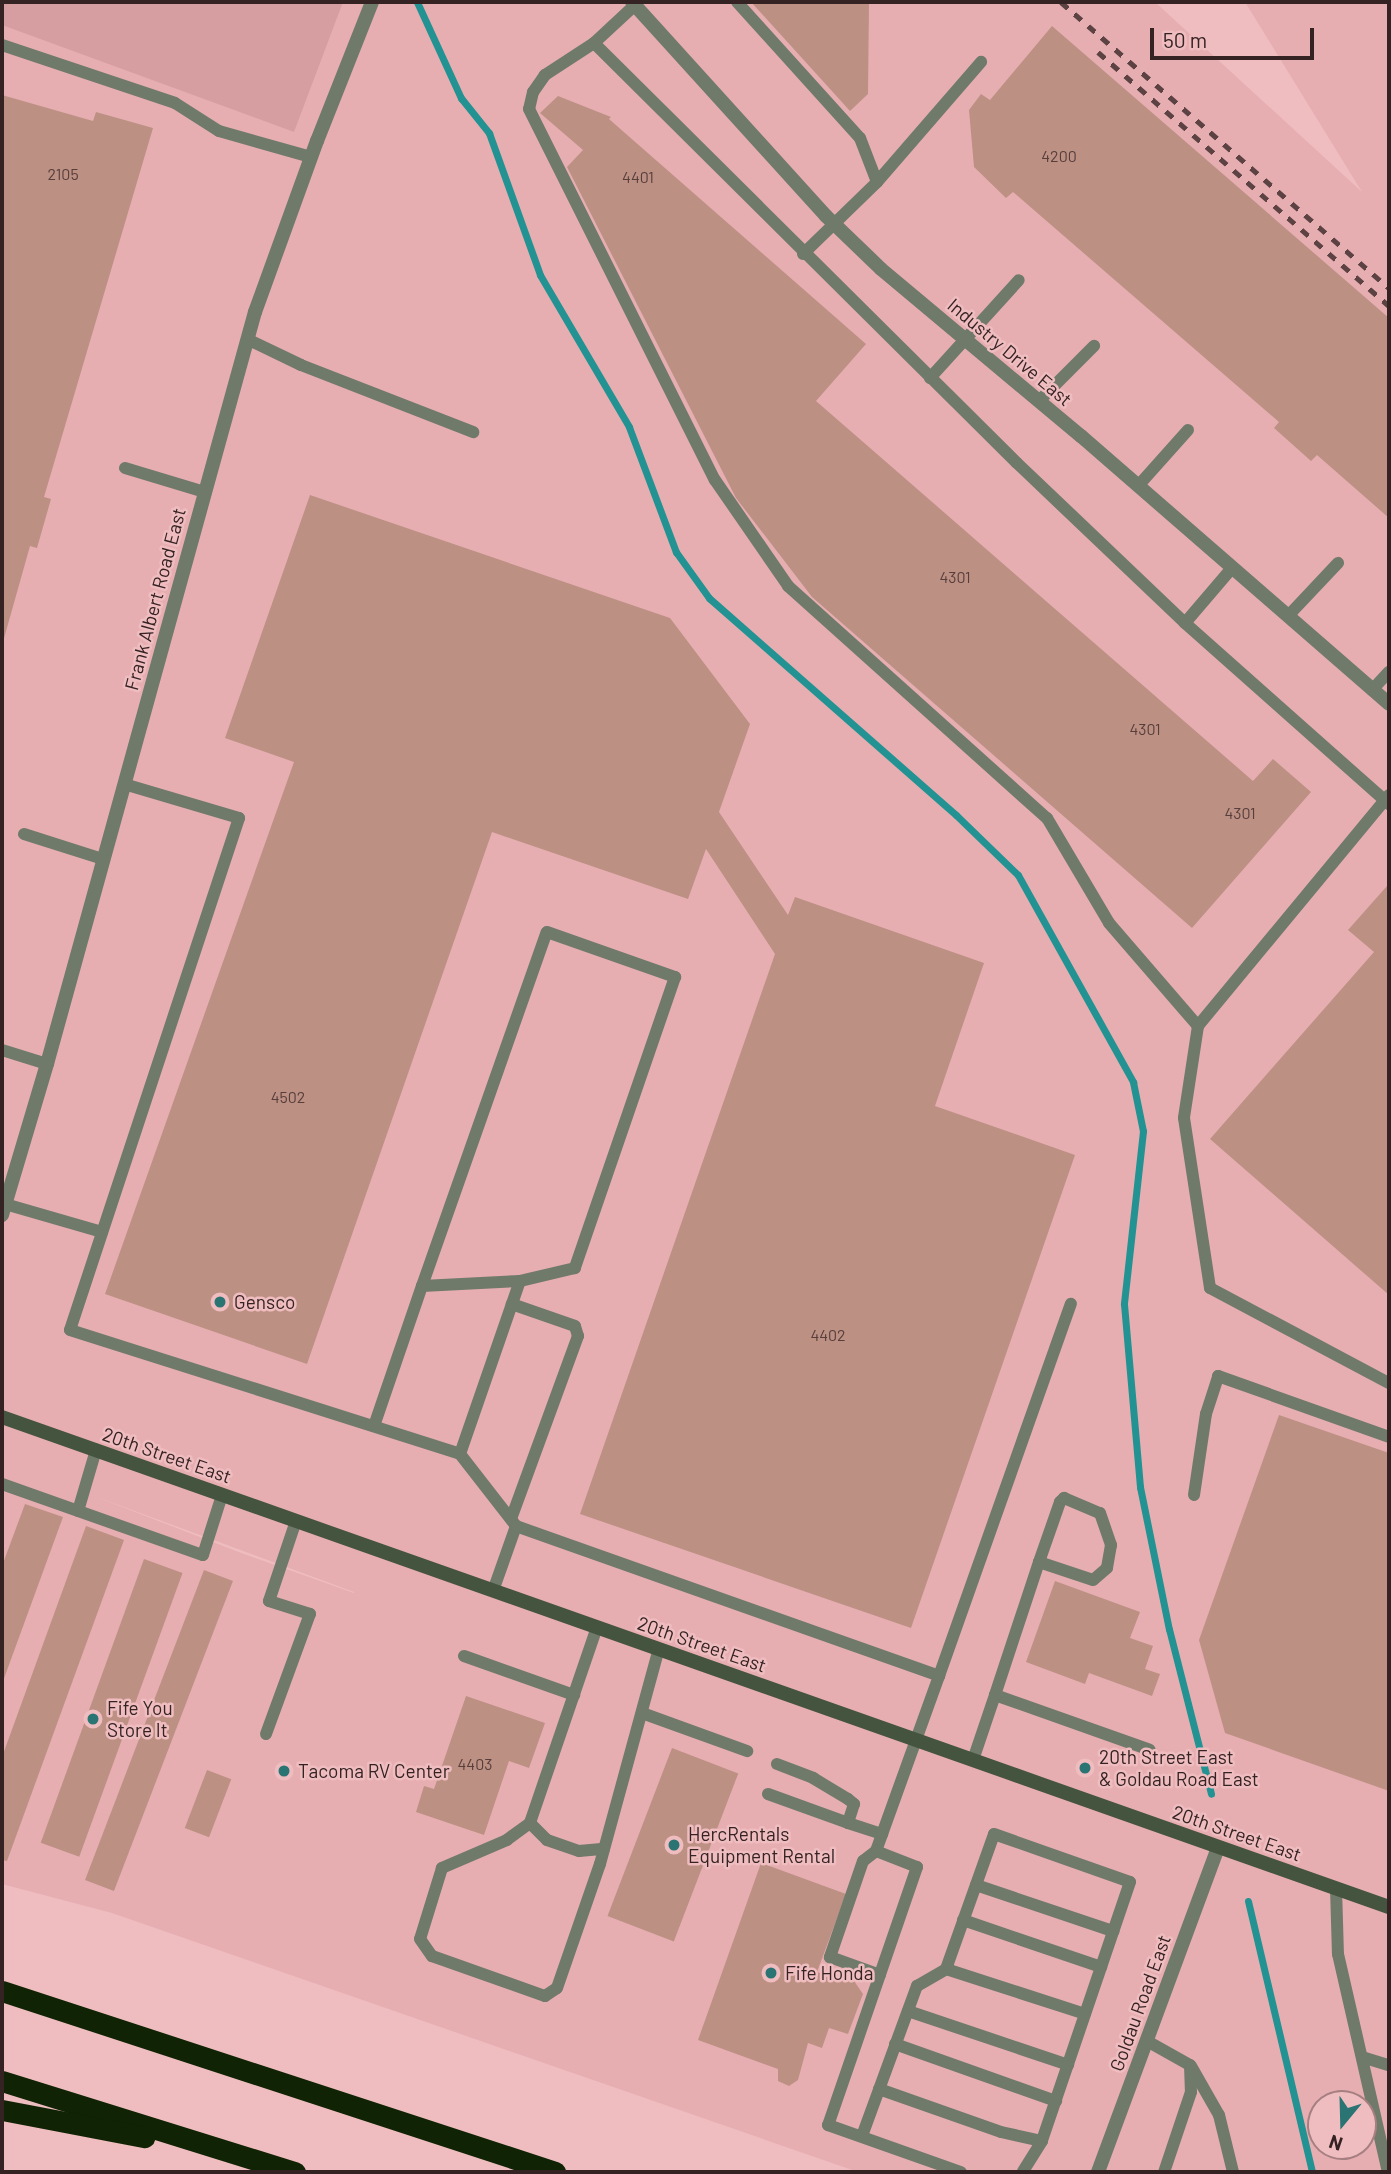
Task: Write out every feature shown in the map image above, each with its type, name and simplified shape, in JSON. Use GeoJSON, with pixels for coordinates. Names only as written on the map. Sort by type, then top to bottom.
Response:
{"type":"FeatureCollection","features":[{"type":"Feature","properties":{"kind":"highway"},"geometry":{"type":"LineString","coordinates":[[2,1991],[555,2172]]}},
{"type":"Feature","properties":{"kind":"highway"},"geometry":{"type":"LineString","coordinates":[[2,2081],[295,2172]]}},
{"type":"Feature","properties":{"kind":"highway"},"geometry":{"type":"LineString","coordinates":[[2,2110],[250,2157]]}},
{"type":"Feature","properties":{"kind":"main road","name":"20th Street East"},"geometry":{"type":"LineString","coordinates":[[2,1417],[1389,1907]]}},
{"type":"Feature","properties":{"kind":"street","name":"Frank Albert Road East"},"geometry":{"type":"LineString","coordinates":[[3,1210],[47,1064],[247,339],[311,157],[372,2]]}},
{"type":"Feature","properties":{"kind":"street","name":"Industry Drive East"},"geometry":{"type":"LineString","coordinates":[[634,3],[835,224],[881,269],[1039,401],[1389,704]]}},
{"type":"Feature","properties":{"kind":"street","name":"Goldau Road East"},"geometry":{"type":"LineString","coordinates":[[1098,2172],[1218,1847]]}},
{"type":"Feature","properties":{"kind":"lane"},"geometry":{"type":"LineString","coordinates":[[737,2],[860,138],[877,182]]}},
{"type":"Feature","properties":{"kind":"lane"},"geometry":{"type":"LineString","coordinates":[[634,3],[594,43],[545,75],[533,92],[529,109],[715,480],[788,586],[1047,818],[1109,923],[1198,1026]]}},
{"type":"Feature","properties":{"kind":"lane"},"geometry":{"type":"LineString","coordinates":[[594,43],[803,254],[1185,623],[1388,800],[1198,1026],[1184,1118],[1210,1288],[1389,1383]]}},
{"type":"Feature","properties":{"kind":"lane"},"geometry":{"type":"LineString","coordinates":[[2,45],[175,103],[219,131],[311,157]]}},
{"type":"Feature","properties":{"kind":"lane"},"geometry":{"type":"LineString","coordinates":[[803,254],[877,182],[981,62]]}},
{"type":"Feature","properties":{"kind":"lane"},"geometry":{"type":"LineString","coordinates":[[930,378],[1019,280]]}},
{"type":"Feature","properties":{"kind":"lane"},"geometry":{"type":"LineString","coordinates":[[247,339],[301,365],[473,432]]}},
{"type":"Feature","properties":{"kind":"lane"},"geometry":{"type":"LineString","coordinates":[[1039,401],[1094,346]]}},
{"type":"Feature","properties":{"kind":"lane"},"geometry":{"type":"LineString","coordinates":[[1138,486],[1188,430]]}},
{"type":"Feature","properties":{"kind":"lane"},"geometry":{"type":"LineString","coordinates":[[125,468],[205,492]]}},
{"type":"Feature","properties":{"kind":"lane"},"geometry":{"type":"LineString","coordinates":[[1288,616],[1338,563]]}},
{"type":"Feature","properties":{"kind":"lane"},"geometry":{"type":"LineString","coordinates":[[1185,623],[1232,568]]}},
{"type":"Feature","properties":{"kind":"lane"},"geometry":{"type":"LineString","coordinates":[[1372,690],[1389,672]]}},
{"type":"Feature","properties":{"kind":"lane"},"geometry":{"type":"LineString","coordinates":[[124,785],[239,818],[70,1330],[460,1454],[513,1522],[939,1676]]}},
{"type":"Feature","properties":{"kind":"lane"},"geometry":{"type":"LineString","coordinates":[[24,834],[103,859]]}},
{"type":"Feature","properties":{"kind":"lane"},"geometry":{"type":"LineString","coordinates":[[374,1426],[422,1286],[547,932],[676,977],[575,1268],[520,1281],[422,1286]]}},
{"type":"Feature","properties":{"kind":"lane"},"geometry":{"type":"LineString","coordinates":[[2,1051],[47,1064]]}},
{"type":"Feature","properties":{"kind":"lane"},"geometry":{"type":"LineString","coordinates":[[3,1210],[102,1232]]}},
{"type":"Feature","properties":{"kind":"lane"},"geometry":{"type":"LineString","coordinates":[[460,1454],[520,1281]]}},
{"type":"Feature","properties":{"kind":"lane"},"geometry":{"type":"LineString","coordinates":[[493,1591],[513,1522],[578,1336],[575,1326],[512,1304]]}},
{"type":"Feature","properties":{"kind":"lane"},"geometry":{"type":"LineString","coordinates":[[880,1975],[830,1957],[863,1861],[876,1851],[882,1835],[1071,1304]]}},
{"type":"Feature","properties":{"kind":"lane"},"geometry":{"type":"LineString","coordinates":[[1194,1495],[1206,1414],[1218,1376],[1389,1437]]}},
{"type":"Feature","properties":{"kind":"lane"},"geometry":{"type":"LineString","coordinates":[[78,1511],[96,1450]]}},
{"type":"Feature","properties":{"kind":"lane"},"geometry":{"type":"LineString","coordinates":[[2,1484],[203,1555],[222,1495]]}},
{"type":"Feature","properties":{"kind":"lane"},"geometry":{"type":"LineString","coordinates":[[973,1760],[1039,1562],[1064,1498],[1100,1513],[1111,1545],[1107,1569],[1093,1580],[1039,1562]]}},
{"type":"Feature","properties":{"kind":"lane"},"geometry":{"type":"LineString","coordinates":[[266,1734],[310,1614],[269,1601],[296,1521]]}},
{"type":"Feature","properties":{"kind":"lane"},"geometry":{"type":"LineString","coordinates":[[597,1628],[530,1823],[507,1840],[442,1868],[420,1939],[432,1956],[545,1996],[557,1988],[604,1849],[659,1649]]}},
{"type":"Feature","properties":{"kind":"lane"},"geometry":{"type":"LineString","coordinates":[[464,1656],[574,1695]]}},
{"type":"Feature","properties":{"kind":"lane"},"geometry":{"type":"LineString","coordinates":[[995,1696],[1150,1750]]}},
{"type":"Feature","properties":{"kind":"lane"},"geometry":{"type":"LineString","coordinates":[[642,1713],[747,1751]]}},
{"type":"Feature","properties":{"kind":"lane"},"geometry":{"type":"LineString","coordinates":[[776,1764],[813,1778],[848,1799],[854,1804],[848,1823]]}},
{"type":"Feature","properties":{"kind":"lane"},"geometry":{"type":"LineString","coordinates":[[768,1794],[882,1835]]}},
{"type":"Feature","properties":{"kind":"lane"},"geometry":{"type":"LineString","coordinates":[[530,1823],[547,1840],[579,1851],[604,1849]]}},
{"type":"Feature","properties":{"kind":"lane"},"geometry":{"type":"LineString","coordinates":[[862,2136],[917,1986],[946,1969],[994,1834],[1130,1882],[1042,2141],[1023,2172]]}},
{"type":"Feature","properties":{"kind":"lane"},"geometry":{"type":"LineString","coordinates":[[876,1851],[917,1867],[828,2125],[961,2172]]}},
{"type":"Feature","properties":{"kind":"lane"},"geometry":{"type":"LineString","coordinates":[[976,1885],[1114,1931]]}},
{"type":"Feature","properties":{"kind":"lane"},"geometry":{"type":"LineString","coordinates":[[1336,1888],[1338,1954],[1388,2172]]}},
{"type":"Feature","properties":{"kind":"lane"},"geometry":{"type":"LineString","coordinates":[[963,1920],[1101,1967]]}},
{"type":"Feature","properties":{"kind":"lane"},"geometry":{"type":"LineString","coordinates":[[946,1969],[1085,2014]]}},
{"type":"Feature","properties":{"kind":"lane"},"geometry":{"type":"LineString","coordinates":[[908,2011],[1068,2065]]}},
{"type":"Feature","properties":{"kind":"lane"},"geometry":{"type":"LineString","coordinates":[[1147,2041],[1190,2065],[1219,2115],[1233,2172]]}},
{"type":"Feature","properties":{"kind":"lane"},"geometry":{"type":"LineString","coordinates":[[895,2044],[1056,2101]]}},
{"type":"Feature","properties":{"kind":"lane"},"geometry":{"type":"LineString","coordinates":[[1362,2057],[1389,2064]]}},
{"type":"Feature","properties":{"kind":"lane"},"geometry":{"type":"LineString","coordinates":[[1164,2172],[1191,2092],[1190,2065]]}},
{"type":"Feature","properties":{"kind":"lane"},"geometry":{"type":"LineString","coordinates":[[879,2089],[1000,2132],[1042,2141]]}},
{"type":"Feature","properties":{"kind":"shaded area"},"geometry":{"type":"Polygon","coordinates":[[[2,2],[1155,2],[1362,192],[1245,2],[1389,2],[1389,2172],[858,2172],[112,1913],[2,1884],[2,2]],[[94,1496],[244,1554],[354,1592],[94,1496]]]}},
{"type":"Feature","properties":{"kind":"shaded area"},"geometry":{"type":"Polygon","coordinates":[[[2,2],[343,2],[294,132],[2,25],[2,2]]]}},
{"type":"Feature","properties":{"kind":"building"},"geometry":{"type":"Polygon","coordinates":[[[751,2],[869,2],[868,94],[850,111],[751,2]]]}},
{"type":"Feature","properties":{"kind":"building"},"geometry":{"type":"Polygon","coordinates":[[[1052,26],[1389,318],[1389,518],[1317,455],[1311,461],[1274,428],[1279,422],[1013,192],[1006,198],[974,167],[969,110],[981,94],[990,100],[1052,26]]]}},
{"type":"Feature","properties":{"kind":"building"},"geometry":{"type":"Polygon","coordinates":[[[2,95],[93,121],[96,112],[153,128],[44,497],[51,499],[37,548],[30,546],[3,642],[2,95]]]}},
{"type":"Feature","properties":{"kind":"building"},"geometry":{"type":"Polygon","coordinates":[[[558,96],[611,117],[609,119],[866,344],[816,401],[1253,781],[1273,759],[1311,792],[1192,928],[812,597],[736,498],[567,167],[583,150],[540,113],[558,96]]]}},
{"type":"Feature","properties":{"kind":"building"},"geometry":{"type":"Polygon","coordinates":[[[310,495],[670,618],[750,724],[719,812],[788,915],[795,897],[984,963],[935,1106],[1075,1155],[911,1628],[580,1514],[775,954],[706,849],[688,899],[492,832],[307,1364],[105,1294],[294,762],[225,738],[310,495]]]}},
{"type":"Feature","properties":{"kind":"building"},"geometry":{"type":"Polygon","coordinates":[[[1387,886],[1389,1295],[1210,1139],[1374,952],[1348,930],[1387,886]]]}},
{"type":"Feature","properties":{"kind":"building"},"geometry":{"type":"Polygon","coordinates":[[[1279,1415],[1389,1453],[1389,1791],[1225,1733],[1199,1640],[1279,1415]]]}},
{"type":"Feature","properties":{"kind":"building"},"geometry":{"type":"Polygon","coordinates":[[[25,1504],[63,1517],[2,1684],[2,1566],[25,1504]]]}},
{"type":"Feature","properties":{"kind":"building"},"geometry":{"type":"Polygon","coordinates":[[[86,1526],[124,1540],[7,1861],[2,1860],[2,1757],[86,1526]]]}},
{"type":"Feature","properties":{"kind":"building"},"geometry":{"type":"Polygon","coordinates":[[[144,1559],[183,1573],[79,1857],[41,1843],[144,1559]]]}},
{"type":"Feature","properties":{"kind":"building"},"geometry":{"type":"Polygon","coordinates":[[[204,1570],[233,1581],[114,1891],[85,1880],[204,1570]]]}},
{"type":"Feature","properties":{"kind":"building"},"geometry":{"type":"Polygon","coordinates":[[[1055,1581],[1140,1612],[1130,1638],[1153,1646],[1145,1669],[1160,1674],[1152,1696],[1089,1673],[1085,1684],[1026,1662],[1055,1581]]]}},
{"type":"Feature","properties":{"kind":"building"},"geometry":{"type":"Polygon","coordinates":[[[466,1696],[545,1723],[529,1768],[509,1761],[484,1835],[416,1812],[424,1786],[434,1789],[466,1696]]]}},
{"type":"Feature","properties":{"kind":"building","name":"HercRentals Equipment Rental"},"geometry":{"type":"Polygon","coordinates":[[[672,1748],[738,1773],[674,1941],[607,1916],[672,1748]]]}},
{"type":"Feature","properties":{"kind":"building"},"geometry":{"type":"Polygon","coordinates":[[[207,1770],[231,1779],[209,1837],[185,1828],[207,1770]]]}},
{"type":"Feature","properties":{"kind":"building","name":"Fife Honda"},"geometry":{"type":"Polygon","coordinates":[[[761,1863],[846,1894],[817,1972],[830,1977],[828,1982],[850,1975],[863,1994],[848,2034],[829,2028],[822,2048],[808,2043],[798,2080],[789,2086],[778,2081],[778,2069],[698,2040],[761,1863]]]}},
{"type":"Feature","properties":{"kind":"waterway"},"geometry":{"type":"LineString","coordinates":[[417,2],[461,98],[489,133],[540,275],[629,427],[676,552],[709,598],[956,815],[1018,875],[1133,1082],[1143,1131],[1124,1304],[1140,1487],[1169,1629],[1211,1794]]}},
{"type":"Feature","properties":{"kind":"waterway"},"geometry":{"type":"LineString","coordinates":[[1248,1901],[1312,2172]]}},
{"type":"Feature","properties":{"kind":"railway"},"geometry":{"type":"LineString","coordinates":[[1061,2],[1389,288]]}},
{"type":"Feature","properties":{"kind":"railway"},"geometry":{"type":"LineString","coordinates":[[1098,52],[1389,306]]}},
{"type":"Feature","properties":{"kind":"place","name":"Gensco"},"geometry":{"type":"Point","coordinates":[220,1302]}},
{"type":"Feature","properties":{"kind":"place","name":"Fife You Store It"},"geometry":{"type":"Point","coordinates":[93,1719]}},
{"type":"Feature","properties":{"kind":"place","name":"20th Street East & Goldau Road East"},"geometry":{"type":"Point","coordinates":[1085,1768]}},
{"type":"Feature","properties":{"kind":"place","name":"Tacoma RV Center"},"geometry":{"type":"Point","coordinates":[284,1771]}},
{"type":"Feature","properties":{"kind":"place","name":"HercRentals Equipment Rental"},"geometry":{"type":"Point","coordinates":[674,1845]}},
{"type":"Feature","properties":{"kind":"place","name":"Fife Honda"},"geometry":{"type":"Point","coordinates":[771,1973]}}]}
